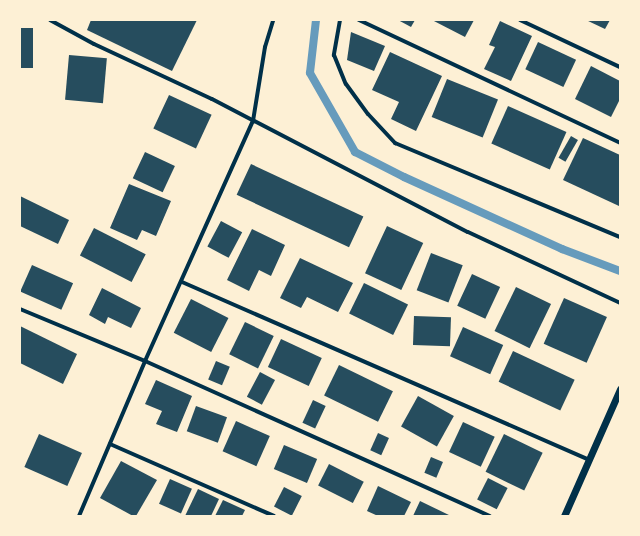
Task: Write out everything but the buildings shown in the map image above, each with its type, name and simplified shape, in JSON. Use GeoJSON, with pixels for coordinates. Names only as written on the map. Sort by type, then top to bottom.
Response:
{"type":"FeatureCollection","features":[{"type":"Feature","properties":{"kind":"street"},"geometry":{"type":"LineString","coordinates":[[50,20],[94,44],[212,99],[468,232],[620,303]]}},
{"type":"Feature","properties":{"kind":"street"},"geometry":{"type":"LineString","coordinates":[[79,516],[145,361],[182,282],[253,121],[265,48],[273,20]]}},
{"type":"Feature","properties":{"kind":"street"},"geometry":{"type":"LineString","coordinates":[[340,20],[334,55],[346,84],[368,114],[395,144],[620,237]]}},
{"type":"Feature","properties":{"kind":"street"},"geometry":{"type":"LineString","coordinates":[[359,20],[620,143]]}},
{"type":"Feature","properties":{"kind":"street"},"geometry":{"type":"LineString","coordinates":[[520,20],[620,66]]}},
{"type":"Feature","properties":{"kind":"street"},"geometry":{"type":"LineString","coordinates":[[182,282],[590,460]]}},
{"type":"Feature","properties":{"kind":"street"},"geometry":{"type":"LineString","coordinates":[[20,309],[145,361],[490,516]]}},
{"type":"Feature","properties":{"kind":"street"},"geometry":{"type":"LineString","coordinates":[[564,516],[620,389]]}},
{"type":"Feature","properties":{"kind":"street"},"geometry":{"type":"LineString","coordinates":[[110,444],[274,516]]}},
{"type":"Feature","properties":{"kind":"waterway"},"geometry":{"type":"LineString","coordinates":[[316,20],[310,73],[355,152],[404,177],[562,249],[620,271]]}}]}
